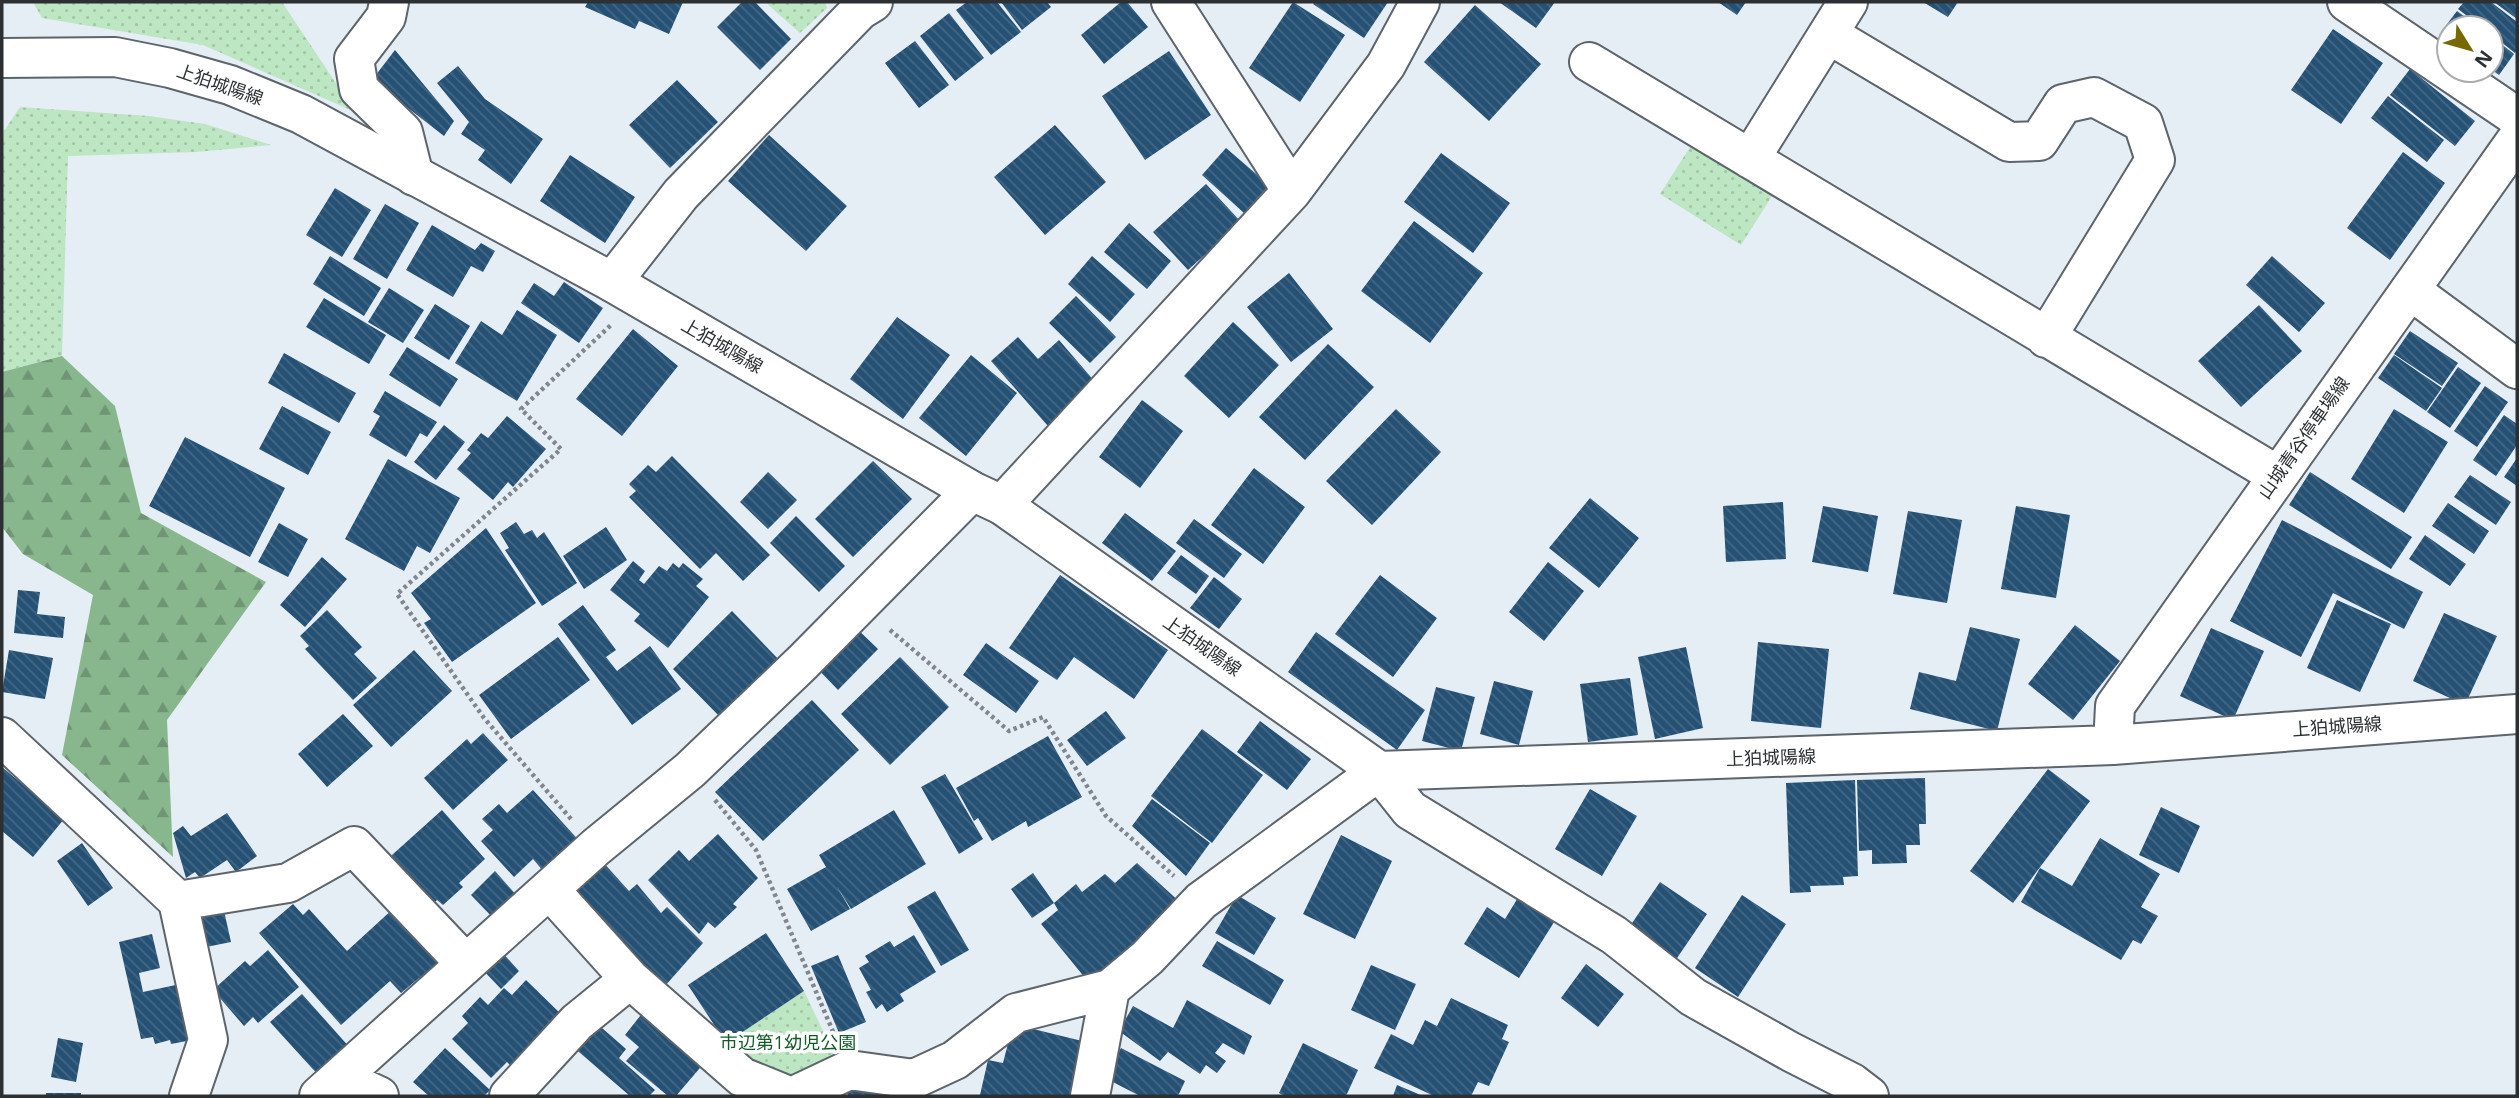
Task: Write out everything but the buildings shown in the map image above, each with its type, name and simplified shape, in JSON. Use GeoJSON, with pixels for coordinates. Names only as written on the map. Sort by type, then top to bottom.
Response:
{"type":"FeatureCollection","features":[{"type":"Feature","properties":{"kind":"street"},"geometry":{"type":"LineString","coordinates":[[389,2],[386,17],[354,59],[359,89],[403,132],[414,176]]}},
{"type":"Feature","properties":{"kind":"street"},"geometry":{"type":"LineString","coordinates":[[1171,2],[1292,191]]}},
{"type":"Feature","properties":{"kind":"street"},"geometry":{"type":"LineString","coordinates":[[333,1090],[549,889],[690,770],[860,604],[987,498],[1292,191],[1386,65],[1420,2]]}},
{"type":"Feature","properties":{"kind":"street"},"geometry":{"type":"LineString","coordinates":[[1750,159],[1848,2]]}},
{"type":"Feature","properties":{"kind":"street"},"geometry":{"type":"LineString","coordinates":[[2347,2],[2517,117]]}},
{"type":"Feature","properties":{"kind":"street"},"geometry":{"type":"LineString","coordinates":[[626,290],[681,194],[863,4]]}},
{"type":"Feature","properties":{"kind":"street"},"geometry":{"type":"LineString","coordinates":[[1828,34],[2009,142],[2039,141],[2063,104],[2094,97],[2143,123],[2155,160],[2046,338]]}},
{"type":"Feature","properties":{"kind":"street","name":"上狛城陽線"},"geometry":{"type":"LineString","coordinates":[[2,58],[115,57],[170,68],[230,85],[302,114],[626,290],[987,498],[1379,771],[2112,745],[2517,713]]}},
{"type":"Feature","properties":{"kind":"street"},"geometry":{"type":"LineString","coordinates":[[1589,62],[2277,475]]}},
{"type":"Feature","properties":{"kind":"street","name":"山城青谷停車場線"},"geometry":{"type":"LineString","coordinates":[[2112,745],[2115,706],[2517,139]]}},
{"type":"Feature","properties":{"kind":"street"},"geometry":{"type":"LineString","coordinates":[[2410,290],[2517,369]]}},
{"type":"Feature","properties":{"kind":"street"},"geometry":{"type":"LineString","coordinates":[[2,737],[178,901],[208,1040],[189,1096]]}},
{"type":"Feature","properties":{"kind":"street"},"geometry":{"type":"LineString","coordinates":[[549,889],[630,979],[742,1077],[791,1096],[849,1070],[914,1079],[956,1060],[1016,1013],[1110,989],[1147,958],[1201,901],[1379,771],[1410,810],[1614,934],[1693,997],[1853,1083],[1869,1096]]}},
{"type":"Feature","properties":{"kind":"street"},"geometry":{"type":"LineString","coordinates":[[178,901],[288,883],[354,846],[466,964]]}},
{"type":"Feature","properties":{"kind":"street"},"geometry":{"type":"LineString","coordinates":[[509,1096],[577,1022],[630,979]]}},
{"type":"Feature","properties":{"kind":"street"},"geometry":{"type":"LineString","coordinates":[[1090,1096],[1110,989]]}},
{"type":"Feature","properties":{"kind":"street"},"geometry":{"type":"LineString","coordinates":[[333,1090],[379,1096]]}},
{"type":"Feature","properties":{"kind":"path"},"geometry":{"type":"LineString","coordinates":[[596,847],[484,719],[397,594],[561,449],[521,409],[626,290]]}},
{"type":"Feature","properties":{"kind":"path"},"geometry":{"type":"LineString","coordinates":[[860,604],[1009,731],[1043,717],[1107,816],[1201,901]]}},
{"type":"Feature","properties":{"kind":"path"},"geometry":{"type":"LineString","coordinates":[[690,770],[756,850],[849,1070]]}},
{"type":"Feature","properties":{"kind":"green space"},"geometry":{"type":"Polygon","coordinates":[[[33,2],[282,2],[355,112],[203,45],[42,18],[33,2]]]}},
{"type":"Feature","properties":{"kind":"green space"},"geometry":{"type":"Polygon","coordinates":[[[765,2],[825,2],[827,8],[800,33],[765,2]]]}},
{"type":"Feature","properties":{"kind":"green space"},"geometry":{"type":"Polygon","coordinates":[[[20,107],[149,116],[205,124],[271,145],[196,152],[68,156],[62,356],[2,372],[2,134],[20,107]]]}},
{"type":"Feature","properties":{"kind":"green space"},"geometry":{"type":"Polygon","coordinates":[[[1692,144],[1772,196],[1741,245],[1660,194],[1692,144]]]}},
{"type":"Feature","properties":{"kind":"green space"},"geometry":{"type":"Polygon","coordinates":[[[62,356],[115,406],[141,513],[266,582],[167,720],[173,857],[62,755],[93,595],[23,554],[2,527],[2,372],[62,356]]]}},
{"type":"Feature","properties":{"kind":"green space","name":"市辺第1幼児公園"},"geometry":{"type":"Polygon","coordinates":[[[804,991],[835,1056],[792,1080],[748,1067],[726,1043],[804,991]]]}}]}
